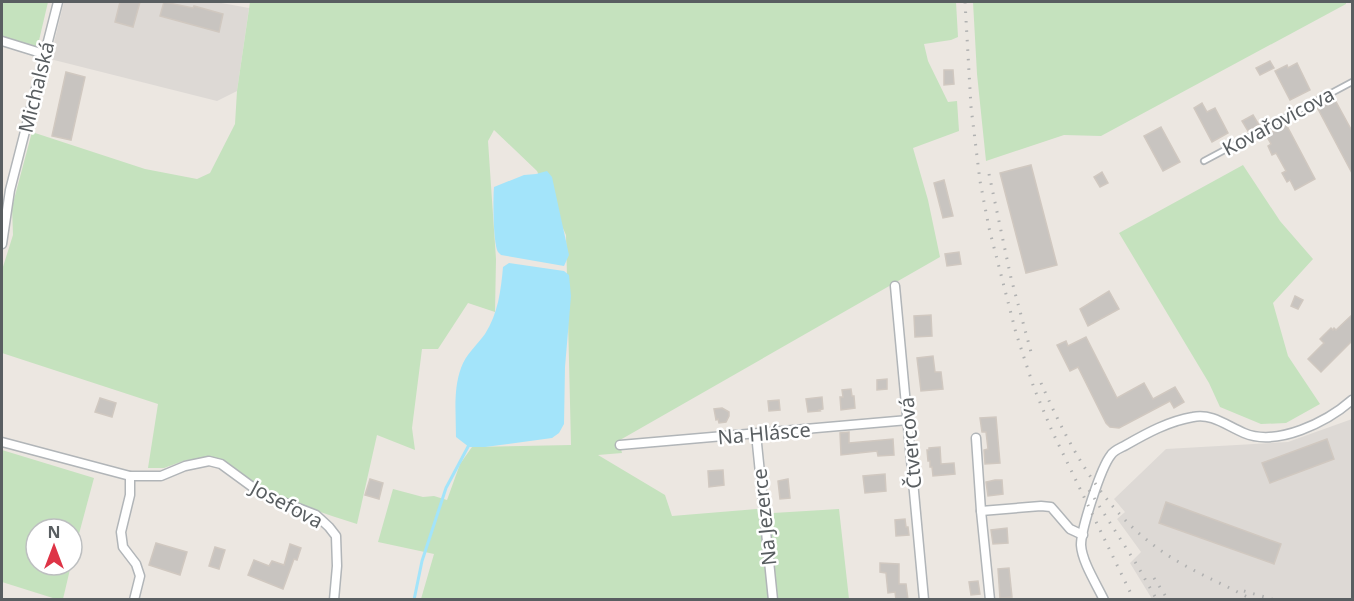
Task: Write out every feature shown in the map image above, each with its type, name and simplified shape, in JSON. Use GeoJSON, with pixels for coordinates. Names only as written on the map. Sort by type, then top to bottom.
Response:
{"type":"FeatureCollection","features":[{"type":"Feature","properties":{"kind":"street","name":"Michalská"},"geometry":{"type":"LineString","coordinates":[[2,244],[10,190],[58,2]]}},
{"type":"Feature","properties":{"kind":"street"},"geometry":{"type":"LineString","coordinates":[[2,41],[44,54]]}},
{"type":"Feature","properties":{"kind":"street","name":"Čtvercová"},"geometry":{"type":"LineString","coordinates":[[895,286],[924,600]]}},
{"type":"Feature","properties":{"kind":"street"},"geometry":{"type":"LineString","coordinates":[[1104,600],[1083,556],[1081,545],[1089,509],[1100,476],[1111,453],[1146,433],[1194,416],[1215,418],[1251,436],[1275,436],[1295,432],[1341,410],[1353,400]]}},
{"type":"Feature","properties":{"kind":"street","name":"Na Hlásce"},"geometry":{"type":"LineString","coordinates":[[620,446],[908,420]]}},
{"type":"Feature","properties":{"kind":"street","name":"Na Jezerce"},"geometry":{"type":"LineString","coordinates":[[756,434],[772,600]]}},
{"type":"Feature","properties":{"kind":"street"},"geometry":{"type":"LineString","coordinates":[[976,438],[990,600]]}},
{"type":"Feature","properties":{"kind":"street","name":"Josefova"},"geometry":{"type":"LineString","coordinates":[[2,442],[130,476],[161,476],[184,466],[209,461],[221,464],[262,494],[316,515],[329,527],[336,536],[337,566],[334,600]]}},
{"type":"Feature","properties":{"kind":"street"},"geometry":{"type":"LineString","coordinates":[[130,476],[130,495],[121,532],[123,547],[136,564],[140,576],[134,600]]}},
{"type":"Feature","properties":{"kind":"street"},"geometry":{"type":"LineString","coordinates":[[981,511],[1051,507],[1070,529],[1083,535]]}},
{"type":"Feature","properties":{"kind":"lane","name":"Kovařovicova"},"geometry":{"type":"LineString","coordinates":[[1204,160],[1353,82]]}},
{"type":"Feature","properties":{"kind":"shaded area"},"geometry":{"type":"Polygon","coordinates":[[[64,2],[216,2],[249,8],[237,91],[217,101],[50,59],[64,2]]]}},
{"type":"Feature","properties":{"kind":"shaded area"},"geometry":{"type":"Polygon","coordinates":[[[1352,419],[1352,599],[1152,599],[1130,563],[1141,552],[1117,519],[1125,512],[1114,499],[1166,449],[1288,442],[1352,419]]]}},
{"type":"Feature","properties":{"kind":"green space"},"geometry":{"type":"Polygon","coordinates":[[[2,2],[48,2],[37,49],[2,38],[2,2]]]}},
{"type":"Feature","properties":{"kind":"green space"},"geometry":{"type":"Polygon","coordinates":[[[250,2],[956,2],[958,37],[924,44],[928,61],[948,102],[957,101],[959,131],[913,148],[928,200],[940,257],[620,440],[622,453],[598,455],[665,495],[672,516],[757,509],[773,513],[839,509],[849,599],[421,599],[434,554],[378,542],[393,489],[423,497],[434,496],[447,500],[460,464],[472,447],[571,445],[566,235],[537,171],[494,130],[488,141],[496,259],[495,312],[468,303],[438,349],[422,349],[412,428],[415,450],[377,435],[357,524],[266,493],[218,458],[186,460],[164,468],[148,468],[158,404],[2,353],[2,270],[13,235],[12,207],[32,132],[145,169],[197,179],[210,173],[235,124],[237,91],[250,2]]]}},
{"type":"Feature","properties":{"kind":"green space"},"geometry":{"type":"Polygon","coordinates":[[[973,2],[1346,2],[1346,4],[1101,136],[1064,135],[986,161],[977,74],[973,2]]]}},
{"type":"Feature","properties":{"kind":"green space"},"geometry":{"type":"Polygon","coordinates":[[[1243,165],[1280,221],[1313,259],[1273,303],[1288,356],[1320,404],[1286,423],[1261,424],[1220,407],[1209,383],[1119,233],[1243,165]]]}},
{"type":"Feature","properties":{"kind":"green space"},"geometry":{"type":"Polygon","coordinates":[[[2,450],[94,478],[84,517],[24,517],[24,577],[68,577],[63,599],[56,599],[2,582],[2,450]]]}},
{"type":"Feature","properties":{"kind":"water"},"geometry":{"type":"Polygon","coordinates":[[[547,171],[552,177],[569,255],[564,266],[501,255],[496,247],[494,187],[524,175],[547,171]]]}},
{"type":"Feature","properties":{"kind":"water"},"geometry":{"type":"Polygon","coordinates":[[[509,263],[564,271],[569,275],[571,296],[565,367],[564,424],[559,433],[552,438],[469,447],[456,437],[458,376],[466,358],[485,334],[493,318],[500,293],[503,267],[509,263]]]}},
{"type":"Feature","properties":{"kind":"building"},"geometry":{"type":"Polygon","coordinates":[[[120,2],[140,2],[133,27],[115,22],[120,2]]]}},
{"type":"Feature","properties":{"kind":"building"},"geometry":{"type":"Polygon","coordinates":[[[164,2],[193,8],[194,6],[223,14],[219,32],[160,16],[164,2]]]}},
{"type":"Feature","properties":{"kind":"building"},"geometry":{"type":"Polygon","coordinates":[[[1270,61],[1274,68],[1260,75],[1256,68],[1270,61]]]}},
{"type":"Feature","properties":{"kind":"building"},"geometry":{"type":"Polygon","coordinates":[[[1297,63],[1310,90],[1290,100],[1275,71],[1297,63]]]}},
{"type":"Feature","properties":{"kind":"building"},"geometry":{"type":"Polygon","coordinates":[[[944,70],[953,70],[954,84],[944,85],[944,70]]]}},
{"type":"Feature","properties":{"kind":"building"},"geometry":{"type":"Polygon","coordinates":[[[66,72],[85,77],[71,140],[52,136],[66,72]]]}},
{"type":"Feature","properties":{"kind":"building"},"geometry":{"type":"Polygon","coordinates":[[[1334,98],[1353,133],[1353,175],[1317,107],[1334,98]]]}},
{"type":"Feature","properties":{"kind":"building"},"geometry":{"type":"Polygon","coordinates":[[[1202,103],[1207,112],[1215,108],[1228,133],[1212,142],[1194,108],[1202,103]]]}},
{"type":"Feature","properties":{"kind":"building"},"geometry":{"type":"Polygon","coordinates":[[[1253,115],[1259,125],[1248,131],[1242,121],[1253,115]]]}},
{"type":"Feature","properties":{"kind":"building"},"geometry":{"type":"Polygon","coordinates":[[[1286,124],[1315,179],[1295,190],[1290,180],[1287,182],[1282,173],[1286,171],[1276,153],[1272,155],[1268,146],[1271,144],[1266,135],[1286,124]]]}},
{"type":"Feature","properties":{"kind":"building"},"geometry":{"type":"Polygon","coordinates":[[[1161,127],[1180,162],[1163,171],[1144,136],[1161,127]]]}},
{"type":"Feature","properties":{"kind":"building"},"geometry":{"type":"Polygon","coordinates":[[[1031,165],[1057,265],[1026,273],[1000,173],[1031,165]]]}},
{"type":"Feature","properties":{"kind":"building"},"geometry":{"type":"Polygon","coordinates":[[[1102,172],[1108,183],[1100,187],[1094,177],[1102,172]]]}},
{"type":"Feature","properties":{"kind":"building"},"geometry":{"type":"Polygon","coordinates":[[[944,180],[953,216],[943,218],[934,183],[944,180]]]}},
{"type":"Feature","properties":{"kind":"building"},"geometry":{"type":"Polygon","coordinates":[[[959,252],[961,264],[947,266],[945,254],[959,252]]]}},
{"type":"Feature","properties":{"kind":"building"},"geometry":{"type":"Polygon","coordinates":[[[1109,291],[1119,309],[1088,326],[1080,309],[1109,291]]]}},
{"type":"Feature","properties":{"kind":"building"},"geometry":{"type":"Polygon","coordinates":[[[1295,296],[1303,300],[1298,309],[1291,306],[1295,296]]]}},
{"type":"Feature","properties":{"kind":"building"},"geometry":{"type":"Polygon","coordinates":[[[1353,314],[1353,340],[1321,372],[1308,359],[1324,343],[1320,339],[1331,328],[1336,330],[1353,314]]]}},
{"type":"Feature","properties":{"kind":"building"},"geometry":{"type":"Polygon","coordinates":[[[931,315],[932,336],[915,337],[914,316],[931,315]]]}},
{"type":"Feature","properties":{"kind":"building"},"geometry":{"type":"Polygon","coordinates":[[[1086,337],[1117,398],[1144,383],[1153,399],[1175,387],[1184,402],[1174,408],[1170,401],[1119,428],[1110,427],[1078,367],[1070,371],[1057,345],[1066,341],[1068,346],[1086,337]]]}},
{"type":"Feature","properties":{"kind":"building"},"geometry":{"type":"Polygon","coordinates":[[[933,356],[935,372],[941,372],[943,389],[921,391],[917,358],[933,356]]]}},
{"type":"Feature","properties":{"kind":"building"},"geometry":{"type":"Polygon","coordinates":[[[887,379],[887,389],[877,390],[877,380],[887,379]]]}},
{"type":"Feature","properties":{"kind":"building"},"geometry":{"type":"Polygon","coordinates":[[[851,389],[855,408],[841,410],[842,390],[851,389]]]}},
{"type":"Feature","properties":{"kind":"building"},"geometry":{"type":"Polygon","coordinates":[[[822,397],[823,409],[808,412],[806,399],[822,397]]]}},
{"type":"Feature","properties":{"kind":"building"},"geometry":{"type":"Polygon","coordinates":[[[100,398],[116,403],[112,417],[95,412],[100,398]]]}},
{"type":"Feature","properties":{"kind":"building"},"geometry":{"type":"Polygon","coordinates":[[[779,400],[780,410],[769,411],[768,401],[779,400]]]}},
{"type":"Feature","properties":{"kind":"building"},"geometry":{"type":"Polygon","coordinates":[[[722,408],[729,412],[729,416],[726,422],[719,423],[718,419],[716,420],[714,409],[722,408]]]}},
{"type":"Feature","properties":{"kind":"building"},"geometry":{"type":"Polygon","coordinates":[[[996,417],[1000,463],[985,464],[984,450],[988,449],[986,432],[982,432],[980,418],[996,417]]]}},
{"type":"Feature","properties":{"kind":"building"},"geometry":{"type":"Polygon","coordinates":[[[849,432],[849,443],[893,439],[894,455],[878,456],[877,451],[841,455],[840,433],[849,432]]]}},
{"type":"Feature","properties":{"kind":"building"},"geometry":{"type":"Polygon","coordinates":[[[1327,439],[1334,459],[1270,483],[1262,463],[1327,439]]]}},
{"type":"Feature","properties":{"kind":"building"},"geometry":{"type":"Polygon","coordinates":[[[940,447],[941,464],[954,463],[955,474],[933,476],[927,450],[940,447]]]}},
{"type":"Feature","properties":{"kind":"building"},"geometry":{"type":"Polygon","coordinates":[[[723,470],[724,485],[709,487],[708,471],[723,470]]]}},
{"type":"Feature","properties":{"kind":"building"},"geometry":{"type":"Polygon","coordinates":[[[885,474],[886,491],[865,493],[863,476],[885,474]]]}},
{"type":"Feature","properties":{"kind":"building"},"geometry":{"type":"Polygon","coordinates":[[[370,479],[383,483],[379,499],[365,495],[370,479]]]}},
{"type":"Feature","properties":{"kind":"building"},"geometry":{"type":"Polygon","coordinates":[[[788,479],[790,498],[780,499],[778,481],[788,479]]]}},
{"type":"Feature","properties":{"kind":"building"},"geometry":{"type":"Polygon","coordinates":[[[1002,480],[1003,494],[988,496],[986,482],[1002,480]]]}},
{"type":"Feature","properties":{"kind":"building"},"geometry":{"type":"Polygon","coordinates":[[[1166,502],[1281,544],[1274,564],[1159,523],[1166,502]]]}},
{"type":"Feature","properties":{"kind":"building"},"geometry":{"type":"Polygon","coordinates":[[[905,519],[909,535],[896,536],[895,520],[905,519]]]}},
{"type":"Feature","properties":{"kind":"building"},"geometry":{"type":"Polygon","coordinates":[[[1007,528],[1008,543],[993,544],[991,530],[1007,528]]]}},
{"type":"Feature","properties":{"kind":"building"},"geometry":{"type":"Polygon","coordinates":[[[156,543],[187,552],[180,575],[149,565],[156,543]]]}},
{"type":"Feature","properties":{"kind":"building"},"geometry":{"type":"Polygon","coordinates":[[[290,544],[301,548],[297,560],[294,559],[283,589],[248,575],[254,560],[269,566],[272,561],[284,565],[290,544]]]}},
{"type":"Feature","properties":{"kind":"building"},"geometry":{"type":"Polygon","coordinates":[[[215,547],[225,550],[219,569],[209,566],[215,547]]]}},
{"type":"Feature","properties":{"kind":"building"},"geometry":{"type":"Polygon","coordinates":[[[880,563],[899,564],[899,584],[906,584],[908,600],[896,600],[895,592],[888,593],[886,573],[880,572],[880,563]]]}},
{"type":"Feature","properties":{"kind":"building"},"geometry":{"type":"Polygon","coordinates":[[[1009,568],[1012,597],[1000,598],[998,569],[1009,568]]]}},
{"type":"Feature","properties":{"kind":"building"},"geometry":{"type":"Polygon","coordinates":[[[978,581],[980,594],[971,595],[969,582],[978,581]]]}},
{"type":"Feature","properties":{"kind":"waterway"},"geometry":{"type":"LineString","coordinates":[[414,600],[422,561],[446,488],[470,443]]}},
{"type":"Feature","properties":{"kind":"railway"},"geometry":{"type":"LineString","coordinates":[[965,2],[971,107],[980,181],[989,228],[1016,333],[1034,388],[1052,431],[1134,600]]}},
{"type":"Feature","properties":{"kind":"railway"},"geometry":{"type":"LineString","coordinates":[[989,174],[1011,278],[1031,352]]}},
{"type":"Feature","properties":{"kind":"railway"},"geometry":{"type":"LineString","coordinates":[[1041,383],[1088,473],[1103,494],[1136,531],[1167,555],[1253,600]]}},
{"type":"Feature","properties":{"kind":"railway"},"geometry":{"type":"LineString","coordinates":[[1089,490],[1157,600]]}},
{"type":"Feature","properties":{"kind":"railway"},"geometry":{"type":"LineString","coordinates":[[1154,578],[1168,600]]}},
{"type":"Feature","properties":{"kind":"railway"},"geometry":{"type":"LineString","coordinates":[[1244,591],[1275,600]]}}]}
